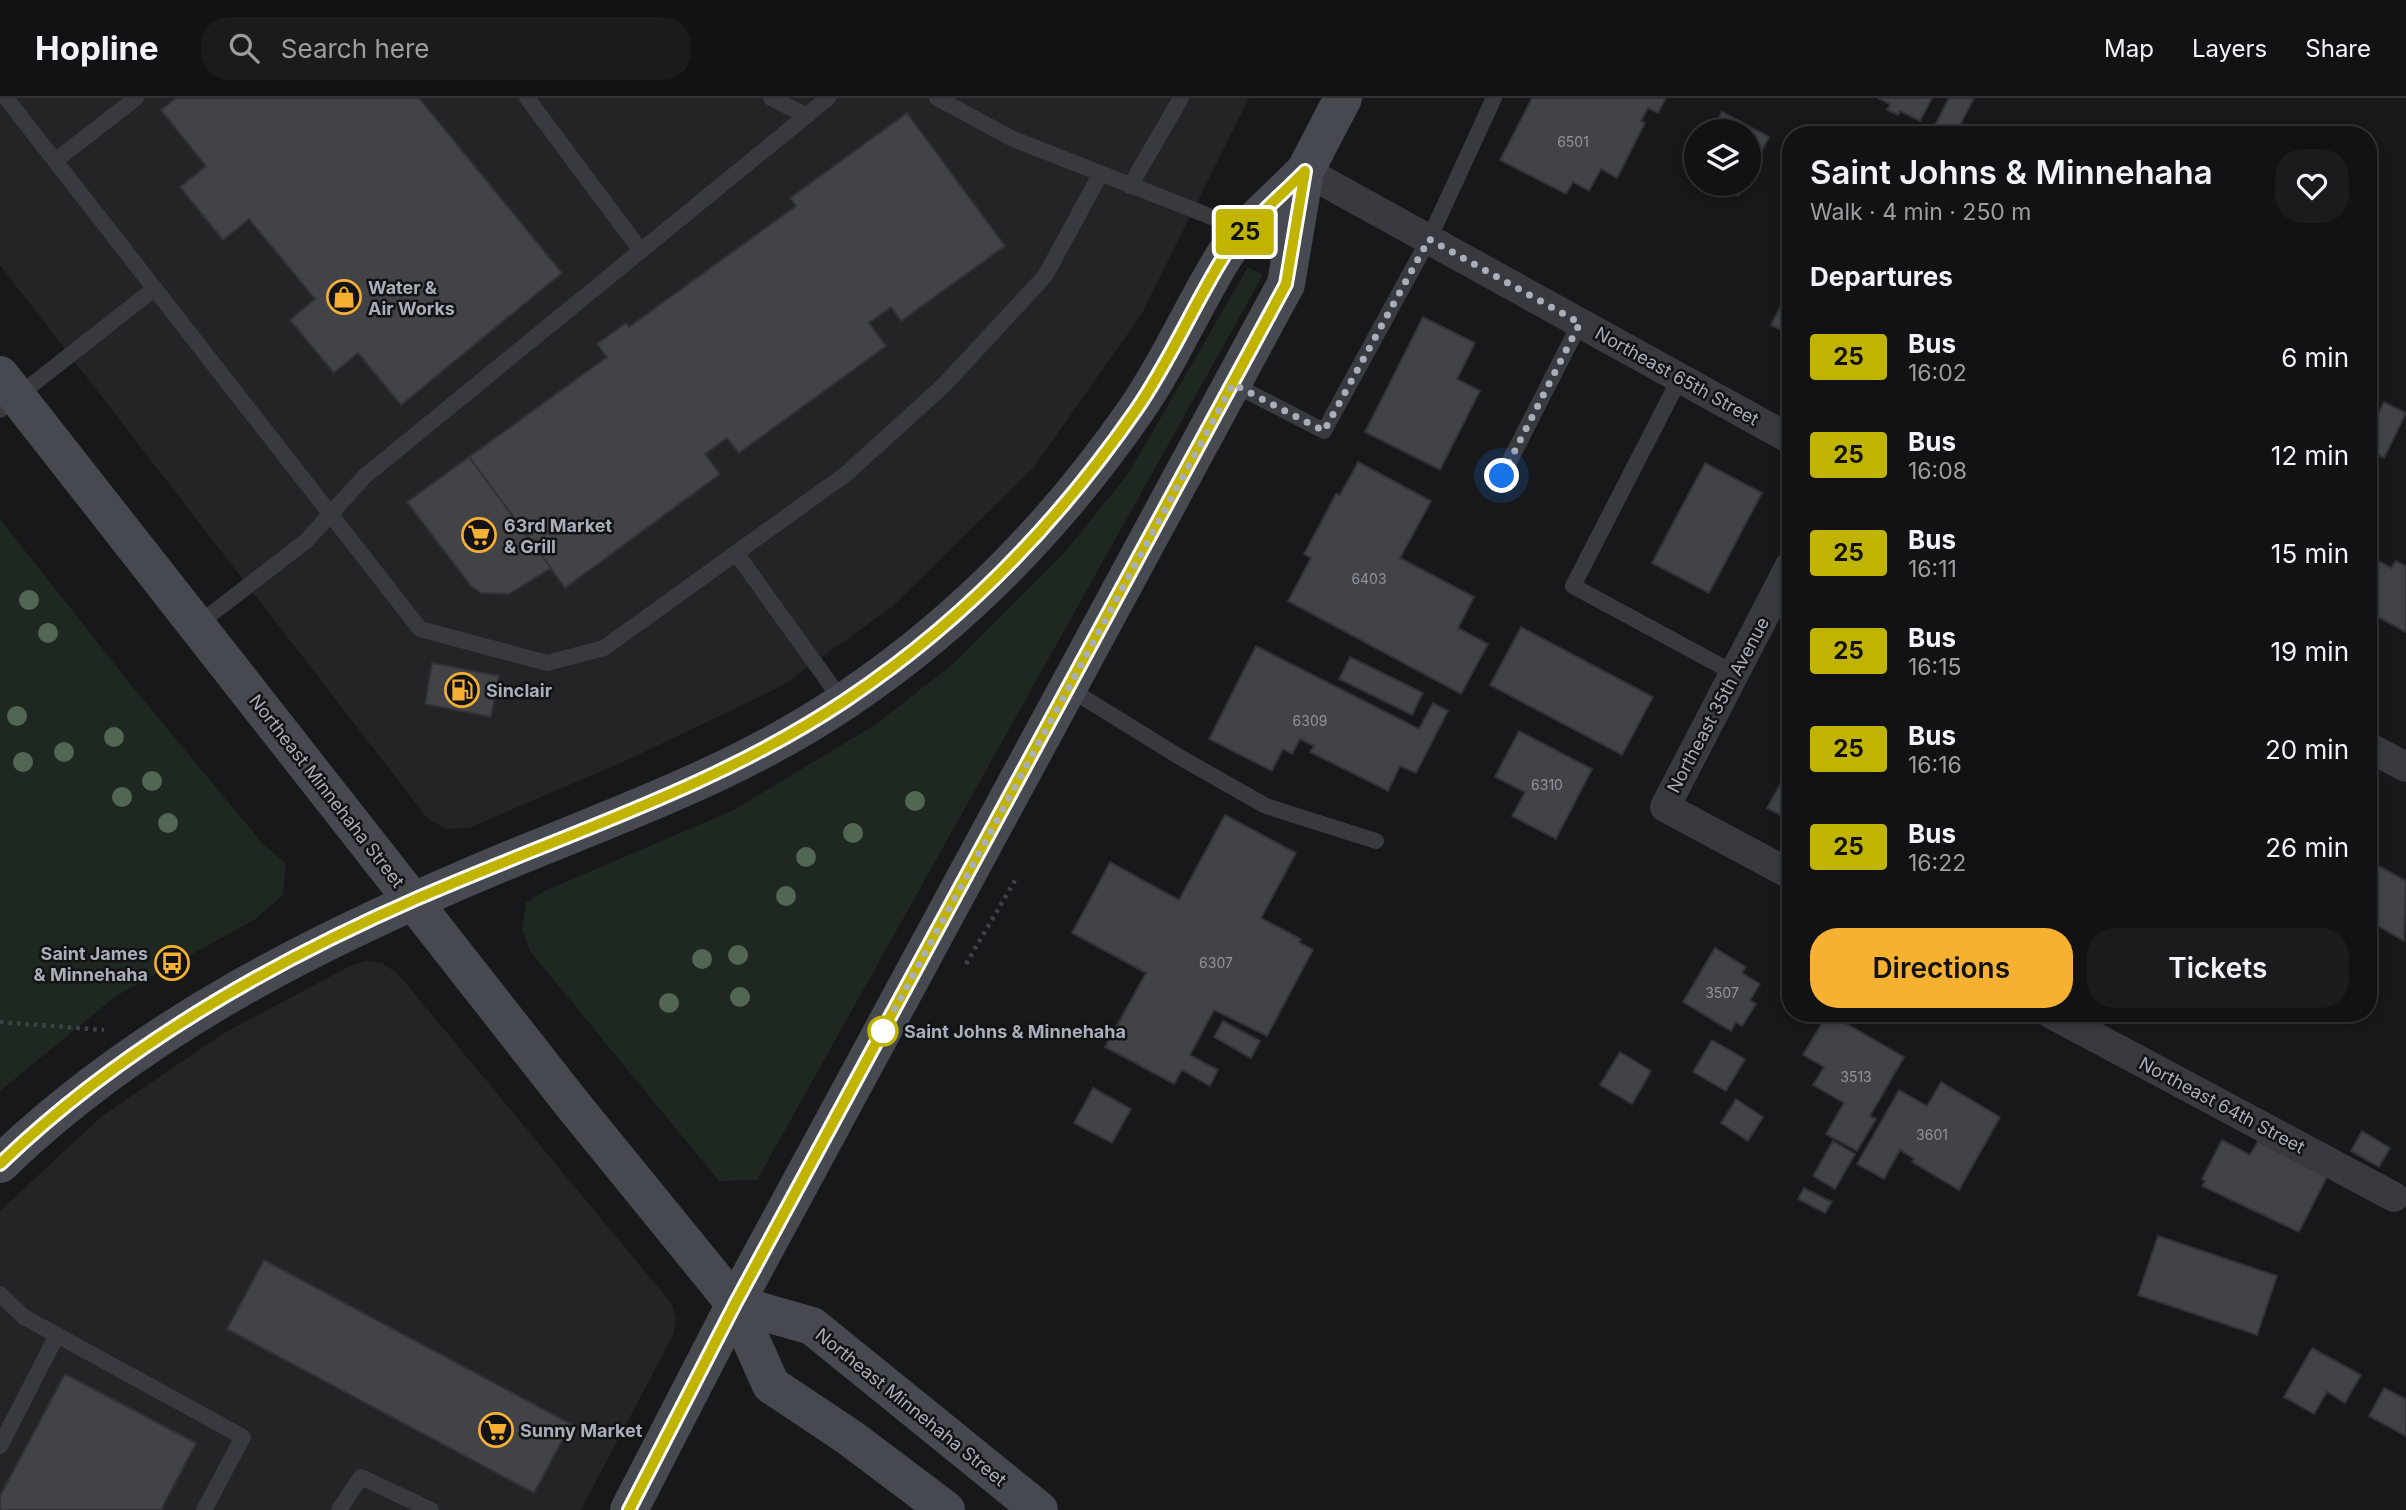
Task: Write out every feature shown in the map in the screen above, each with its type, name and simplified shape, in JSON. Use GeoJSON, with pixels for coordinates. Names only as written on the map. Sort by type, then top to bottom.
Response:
{"type":"FeatureCollection","features":[{"type":"Feature","properties":{"kind":"main road"},"geometry":{"type":"LineString","coordinates":[[0,1164],[69,1102],[156,1038],[284,964],[413,900],[718,773],[844,702],[947,622],[997,578],[1051,522],[1138,407],[1178,342],[1226,252],[1305,171],[1343,98]]}},
{"type":"Feature","properties":{"kind":"main road"},"geometry":{"type":"LineString","coordinates":[[629,1510],[735,1304],[1286,284],[1305,171]]}},
{"type":"Feature","properties":{"kind":"main road","name":"Northeast Minnehaha Street"},"geometry":{"type":"LineString","coordinates":[[6,394],[197,625],[573,1105],[735,1304],[771,1385],[849,1437],[946,1510]]}},
{"type":"Feature","properties":{"kind":"main road","name":"Northeast Minnehaha Street"},"geometry":{"type":"LineString","coordinates":[[735,1304],[811,1326],[1039,1510]]}},
{"type":"Feature","properties":{"kind":"street","name":"Northeast 65th Street"},"geometry":{"type":"LineString","coordinates":[[1305,171],[1782,435]]}},
{"type":"Feature","properties":{"kind":"street","name":"Northeast 35th Avenue"},"geometry":{"type":"LineString","coordinates":[[1782,581],[1665,807],[1782,870]]}},
{"type":"Feature","properties":{"kind":"street"},"geometry":{"type":"LineString","coordinates":[[2377,752],[2406,767]]}},
{"type":"Feature","properties":{"kind":"street","name":"Northeast 64th Street"},"geometry":{"type":"LineString","coordinates":[[2067,1022],[2394,1197]]}},
{"type":"Feature","properties":{"kind":"lane"},"geometry":{"type":"LineString","coordinates":[[5,98],[420,629],[547,663],[604,648],[846,474],[944,385],[1045,276],[1100,175]]}},
{"type":"Feature","properties":{"kind":"lane"},"geometry":{"type":"LineString","coordinates":[[55,161],[136,98]]}},
{"type":"Feature","properties":{"kind":"lane"},"geometry":{"type":"LineString","coordinates":[[527,98],[641,251]]}},
{"type":"Feature","properties":{"kind":"lane"},"geometry":{"type":"LineString","coordinates":[[771,98],[807,116]]}},
{"type":"Feature","properties":{"kind":"lane"},"geometry":{"type":"LineString","coordinates":[[197,625],[306,541],[365,476],[828,98]]}},
{"type":"Feature","properties":{"kind":"lane"},"geometry":{"type":"LineString","coordinates":[[937,98],[1013,138],[1130,187],[1247,231]]}},
{"type":"Feature","properties":{"kind":"lane"},"geometry":{"type":"LineString","coordinates":[[1130,187],[1181,98]]}},
{"type":"Feature","properties":{"kind":"lane"},"geometry":{"type":"LineString","coordinates":[[1233,384],[1324,431],[1429,239],[1494,98]]}},
{"type":"Feature","properties":{"kind":"lane"},"geometry":{"type":"LineString","coordinates":[[6,394],[154,289]]}},
{"type":"Feature","properties":{"kind":"lane"},"geometry":{"type":"LineString","coordinates":[[1502,476],[1580,323]]}},
{"type":"Feature","properties":{"kind":"lane"},"geometry":{"type":"LineString","coordinates":[[1680,378],[1573,586],[1734,673]]}},
{"type":"Feature","properties":{"kind":"lane"},"geometry":{"type":"LineString","coordinates":[[736,553],[844,702]]}},
{"type":"Feature","properties":{"kind":"lane"},"geometry":{"type":"LineString","coordinates":[[1068,688],[1266,806],[1376,841]]}},
{"type":"Feature","properties":{"kind":"lane"},"geometry":{"type":"LineString","coordinates":[[0,1294],[24,1317],[243,1437],[204,1510]]}},
{"type":"Feature","properties":{"kind":"lane"},"geometry":{"type":"LineString","coordinates":[[0,1446],[57,1335]]}},
{"type":"Feature","properties":{"kind":"lane"},"geometry":{"type":"LineString","coordinates":[[339,1510],[360,1477],[431,1510]]}},
{"type":"Feature","properties":{"kind":"path"},"geometry":{"type":"LineString","coordinates":[[0,1022],[83,1027],[156,1038]]}},
{"type":"Feature","properties":{"kind":"shaded area"},"geometry":{"type":"Polygon","coordinates":[[[0,98],[1249,98],[1141,315],[1034,467],[892,607],[780,687],[623,762],[469,828],[447,829],[428,819],[0,265],[0,98]]]}},
{"type":"Feature","properties":{"kind":"shaded area"},"geometry":{"type":"Polygon","coordinates":[[[1248,267],[1263,275],[757,1180],[719,1181],[530,951],[522,929],[526,903],[544,891],[732,811],[875,725],[953,664],[1064,553],[1128,474],[1248,267]]]}},
{"type":"Feature","properties":{"kind":"shaded area"},"geometry":{"type":"Polygon","coordinates":[[[0,519],[131,685],[262,843],[286,864],[283,895],[254,920],[116,996],[0,1091],[0,519]]]}},
{"type":"Feature","properties":{"kind":"shaded area"},"geometry":{"type":"Polygon","coordinates":[[[367,961],[382,963],[398,974],[672,1304],[676,1320],[673,1335],[581,1510],[0,1510],[0,1211],[102,1116],[224,1033],[352,965],[367,961]]]}},
{"type":"Feature","properties":{"kind":"building"},"geometry":{"type":"Polygon","coordinates":[[[176,98],[419,98],[562,273],[401,405],[358,353],[334,373],[290,320],[315,299],[249,219],[223,240],[180,187],[206,166],[161,110],[176,98]]]}},
{"type":"Feature","properties":{"kind":"building"},"geometry":{"type":"Polygon","coordinates":[[[1532,98],[1666,98],[1658,113],[1648,108],[1641,121],[1645,123],[1617,178],[1601,169],[1589,191],[1573,182],[1566,194],[1500,160],[1532,98]]]}},
{"type":"Feature","properties":{"kind":"building"},"geometry":{"type":"Polygon","coordinates":[[[1878,98],[1932,98],[1920,121],[1900,111],[1898,115],[1887,110],[1890,104],[1878,98]]]}},
{"type":"Feature","properties":{"kind":"building"},"geometry":{"type":"Polygon","coordinates":[[[1949,98],[1974,98],[1960,126],[1935,126],[1949,98]]]}},
{"type":"Feature","properties":{"kind":"building"},"geometry":{"type":"Polygon","coordinates":[[[1722,112],[1735,119],[1718,119],[1722,112]]]}},
{"type":"Feature","properties":{"kind":"building"},"geometry":{"type":"Polygon","coordinates":[[[907,113],[1005,246],[901,321],[891,307],[869,323],[886,346],[739,453],[727,438],[705,454],[720,474],[565,588],[469,457],[607,357],[597,344],[626,323],[629,327],[796,206],[790,198],[907,113]]]}},
{"type":"Feature","properties":{"kind":"building"},"geometry":{"type":"Polygon","coordinates":[[[1761,133],[1769,137],[1761,152],[1761,133]]]}},
{"type":"Feature","properties":{"kind":"building"},"geometry":{"type":"Polygon","coordinates":[[[1782,304],[1782,331],[1771,325],[1782,304]]]}},
{"type":"Feature","properties":{"kind":"building"},"geometry":{"type":"Polygon","coordinates":[[[1423,317],[1475,343],[1457,379],[1480,391],[1440,470],[1365,432],[1423,317]]]}},
{"type":"Feature","properties":{"kind":"building"},"geometry":{"type":"Polygon","coordinates":[[[2384,402],[2406,413],[2384,458],[2377,454],[2377,416],[2384,402]]]}},
{"type":"Feature","properties":{"kind":"building","name":"63rd Market & Grill"},"geometry":{"type":"Polygon","coordinates":[[[469,457],[551,568],[509,594],[482,593],[471,586],[407,502],[469,457]]]}},
{"type":"Feature","properties":{"kind":"building"},"geometry":{"type":"Polygon","coordinates":[[[1358,462],[1431,501],[1400,558],[1474,597],[1458,628],[1488,644],[1461,694],[1288,601],[1311,558],[1304,554],[1336,494],[1340,495],[1358,462]]]}},
{"type":"Feature","properties":{"kind":"building"},"geometry":{"type":"Polygon","coordinates":[[[1705,463],[1762,493],[1709,593],[1652,563],[1705,463]]]}},
{"type":"Feature","properties":{"kind":"building"},"geometry":{"type":"Polygon","coordinates":[[[2377,560],[2391,568],[2396,561],[2406,566],[2406,632],[2377,616],[2377,560]]]}},
{"type":"Feature","properties":{"kind":"building"},"geometry":{"type":"Polygon","coordinates":[[[1521,627],[1653,697],[1622,755],[1490,685],[1521,627]]]}},
{"type":"Feature","properties":{"kind":"building"},"geometry":{"type":"Polygon","coordinates":[[[1256,646],[1419,729],[1433,703],[1448,711],[1416,773],[1400,766],[1388,791],[1310,752],[1314,746],[1300,739],[1292,754],[1283,749],[1272,771],[1209,739],[1256,646]]]}},
{"type":"Feature","properties":{"kind":"building"},"geometry":{"type":"Polygon","coordinates":[[[1350,657],[1423,693],[1412,715],[1339,679],[1350,657]]]}},
{"type":"Feature","properties":{"kind":"building","name":"Sinclair"},"geometry":{"type":"Polygon","coordinates":[[[432,663],[499,676],[491,717],[425,704],[432,663]]]}},
{"type":"Feature","properties":{"kind":"building"},"geometry":{"type":"Polygon","coordinates":[[[1519,731],[1592,769],[1556,839],[1512,816],[1525,792],[1495,777],[1519,731]]]}},
{"type":"Feature","properties":{"kind":"building"},"geometry":{"type":"Polygon","coordinates":[[[1782,781],[1782,816],[1767,808],[1782,781]]]}},
{"type":"Feature","properties":{"kind":"building"},"geometry":{"type":"Polygon","coordinates":[[[1225,815],[1296,853],[1261,918],[1301,939],[1299,942],[1313,950],[1267,1036],[1214,1010],[1190,1055],[1218,1070],[1210,1086],[1182,1070],[1174,1084],[1105,1047],[1146,973],[1072,933],[1110,862],[1179,900],[1225,815]]]}},
{"type":"Feature","properties":{"kind":"building"},"geometry":{"type":"Polygon","coordinates":[[[2377,865],[2406,881],[2404,941],[2377,925],[2377,865]]]}},
{"type":"Feature","properties":{"kind":"building"},"geometry":{"type":"Polygon","coordinates":[[[1715,948],[1746,967],[1742,973],[1760,984],[1750,1000],[1756,1004],[1742,1026],[1736,1022],[1731,1031],[1683,1002],[1715,948]]]}},
{"type":"Feature","properties":{"kind":"building"},"geometry":{"type":"Polygon","coordinates":[[[1223,1021],[1260,1041],[1251,1058],[1214,1037],[1223,1021]]]}},
{"type":"Feature","properties":{"kind":"building"},"geometry":{"type":"Polygon","coordinates":[[[1823,1022],[1844,1022],[1904,1057],[1870,1116],[1876,1119],[1857,1151],[1826,1134],[1844,1103],[1813,1085],[1824,1067],[1803,1055],[1823,1022]]]}},
{"type":"Feature","properties":{"kind":"building"},"geometry":{"type":"Polygon","coordinates":[[[1712,1040],[1745,1059],[1726,1091],[1693,1072],[1712,1040]]]}},
{"type":"Feature","properties":{"kind":"building"},"geometry":{"type":"Polygon","coordinates":[[[1620,1052],[1651,1071],[1632,1104],[1600,1085],[1620,1052]]]}},
{"type":"Feature","properties":{"kind":"building"},"geometry":{"type":"Polygon","coordinates":[[[1941,1082],[2000,1117],[1959,1190],[1912,1162],[1914,1159],[1900,1150],[1884,1179],[1857,1164],[1899,1090],[1927,1106],[1941,1082]]]}},
{"type":"Feature","properties":{"kind":"building"},"geometry":{"type":"Polygon","coordinates":[[[1093,1088],[1131,1109],[1112,1143],[1074,1123],[1093,1088]]]}},
{"type":"Feature","properties":{"kind":"building"},"geometry":{"type":"Polygon","coordinates":[[[1736,1099],[1763,1117],[1748,1141],[1721,1123],[1736,1099]]]}},
{"type":"Feature","properties":{"kind":"building"},"geometry":{"type":"Polygon","coordinates":[[[2362,1131],[2390,1148],[2379,1167],[2351,1151],[2362,1131]]]}},
{"type":"Feature","properties":{"kind":"building"},"geometry":{"type":"Polygon","coordinates":[[[2222,1140],[2250,1155],[2258,1141],[2327,1177],[2299,1232],[2202,1186],[2205,1181],[2202,1179],[2222,1140]]]}},
{"type":"Feature","properties":{"kind":"building"},"geometry":{"type":"Polygon","coordinates":[[[1833,1141],[1855,1154],[1835,1189],[1813,1176],[1833,1141]]]}},
{"type":"Feature","properties":{"kind":"building"},"geometry":{"type":"Polygon","coordinates":[[[1804,1188],[1832,1202],[1825,1213],[1798,1199],[1804,1188]]]}},
{"type":"Feature","properties":{"kind":"building"},"geometry":{"type":"Polygon","coordinates":[[[2158,1236],[2277,1276],[2257,1335],[2138,1295],[2158,1236]]]}},
{"type":"Feature","properties":{"kind":"building"},"geometry":{"type":"Polygon","coordinates":[[[264,1260],[571,1424],[534,1493],[227,1329],[264,1260]]]}},
{"type":"Feature","properties":{"kind":"building"},"geometry":{"type":"Polygon","coordinates":[[[2312,1348],[2361,1375],[2345,1403],[2327,1392],[2314,1414],[2284,1397],[2312,1348]]]}},
{"type":"Feature","properties":{"kind":"building"},"geometry":{"type":"Polygon","coordinates":[[[65,1374],[196,1443],[161,1510],[0,1510],[0,1496],[65,1374]]]}},
{"type":"Feature","properties":{"kind":"building"},"geometry":{"type":"Polygon","coordinates":[[[2384,1388],[2406,1399],[2406,1436],[2369,1416],[2384,1388]]]}},
{"type":"Feature","properties":{"kind":"bus line","name":"25"},"geometry":{"type":"LineString","coordinates":[[0,1164],[69,1102],[156,1038],[213,1003],[284,964],[413,900],[635,810],[718,773],[773,745],[844,702],[890,669],[997,578],[1051,522],[1138,407],[1178,342],[1226,252],[1305,171],[1286,284],[735,1304],[629,1510]]}},
{"type":"Feature","properties":{"kind":"place","name":"Water & Air Works"},"geometry":{"type":"Point","coordinates":[344,297]}},
{"type":"Feature","properties":{"kind":"place","name":"63rd Market & Grill"},"geometry":{"type":"Point","coordinates":[479,535]}},
{"type":"Feature","properties":{"kind":"place","name":"Sinclair"},"geometry":{"type":"Point","coordinates":[462,690]}},
{"type":"Feature","properties":{"kind":"place","name":"Saint James & Minnehaha"},"geometry":{"type":"Point","coordinates":[172,963]}},
{"type":"Feature","properties":{"kind":"place","name":"Saint Johns & Minnehaha"},"geometry":{"type":"Point","coordinates":[883,1031]}},
{"type":"Feature","properties":{"kind":"place","name":"Sunny Market"},"geometry":{"type":"Point","coordinates":[496,1430]}},
{"type":"Feature","properties":{"kind":"route"},"geometry":{"type":"LineString","coordinates":[[883,1031],[1233,384],[1324,431],[1429,239],[1580,323],[1502,476]]}}]}
